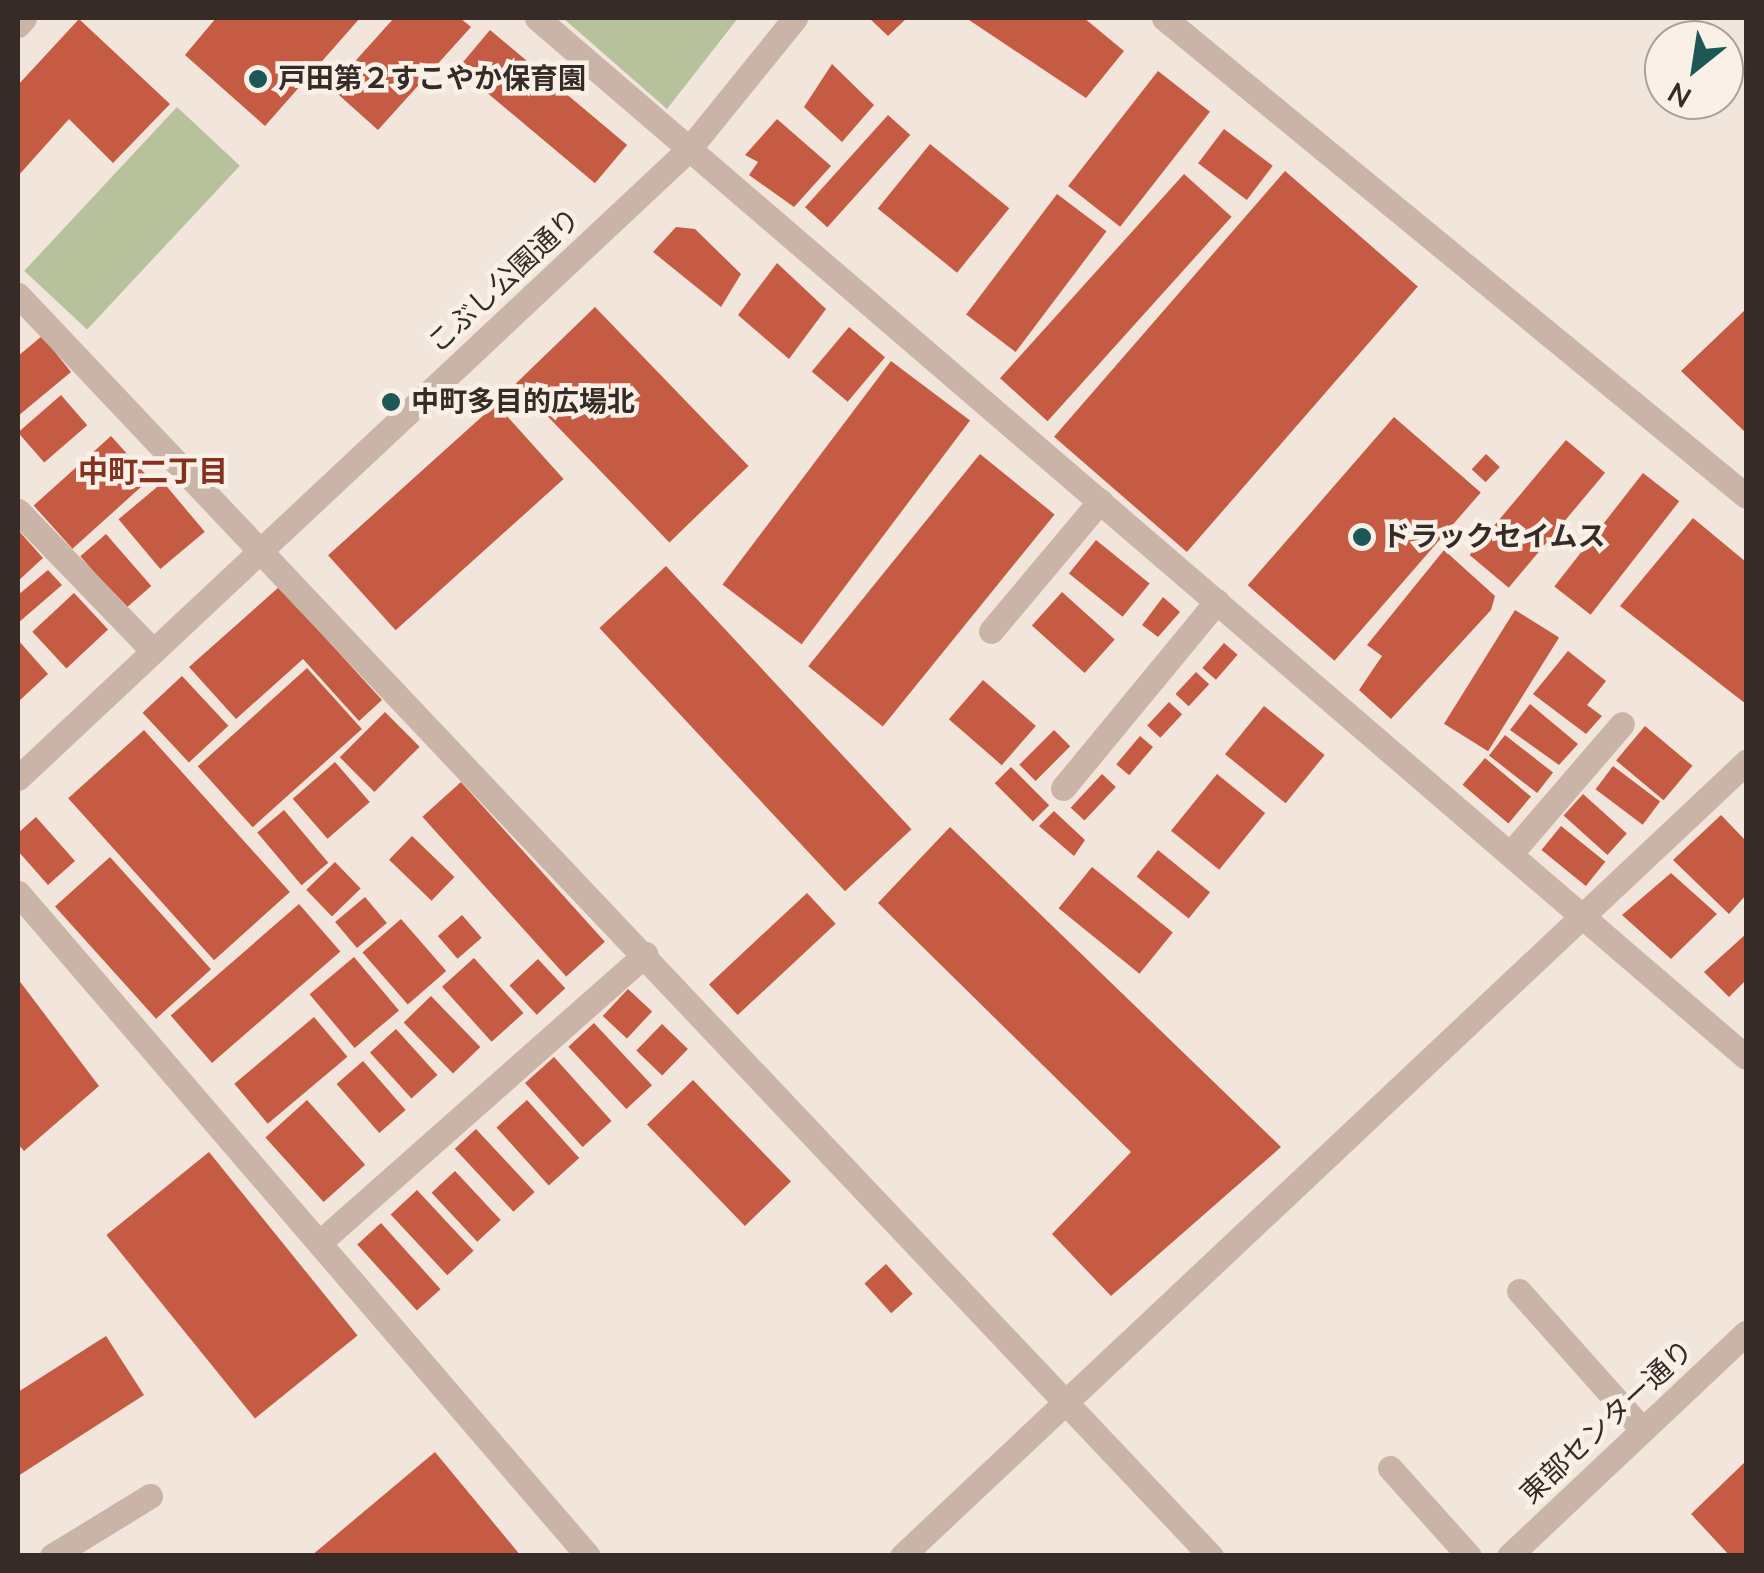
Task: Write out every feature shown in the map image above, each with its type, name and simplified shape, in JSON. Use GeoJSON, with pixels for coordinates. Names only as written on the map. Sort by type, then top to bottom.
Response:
{"type":"FeatureCollection","features":[{"type":"Feature","properties":{"kind":"street"},"geometry":{"type":"LineString","coordinates":[[18,25],[24,18]]}},
{"type":"Feature","properties":{"kind":"street"},"geometry":{"type":"LineString","coordinates":[[537,18],[1746,1057]]}},
{"type":"Feature","properties":{"kind":"street","name":"こぶし公園通り"},"geometry":{"type":"LineString","coordinates":[[18,778],[689,149],[796,18]]}},
{"type":"Feature","properties":{"kind":"street"},"geometry":{"type":"LineString","coordinates":[[1164,18],[1746,496]]}},
{"type":"Feature","properties":{"kind":"street"},"geometry":{"type":"LineString","coordinates":[[18,294],[1212,1556]]}},
{"type":"Feature","properties":{"kind":"street"},"geometry":{"type":"LineString","coordinates":[[991,631],[1100,501]]}},
{"type":"Feature","properties":{"kind":"street"},"geometry":{"type":"LineString","coordinates":[[18,511],[152,650]]}},
{"type":"Feature","properties":{"kind":"street"},"geometry":{"type":"LineString","coordinates":[[1063,788],[1217,601]]}},
{"type":"Feature","properties":{"kind":"street"},"geometry":{"type":"LineString","coordinates":[[1511,854],[1622,724]]}},
{"type":"Feature","properties":{"kind":"street"},"geometry":{"type":"LineString","coordinates":[[902,1556],[1746,762]]}},
{"type":"Feature","properties":{"kind":"street"},"geometry":{"type":"LineString","coordinates":[[18,893],[588,1556]]}},
{"type":"Feature","properties":{"kind":"street"},"geometry":{"type":"LineString","coordinates":[[319,1243],[646,954]]}},
{"type":"Feature","properties":{"kind":"street"},"geometry":{"type":"LineString","coordinates":[[1519,1291],[1642,1430]]}},
{"type":"Feature","properties":{"kind":"street","name":"東部センター通り"},"geometry":{"type":"LineString","coordinates":[[1509,1556],[1746,1333]]}},
{"type":"Feature","properties":{"kind":"street"},"geometry":{"type":"LineString","coordinates":[[1390,1468],[1470,1556]]}},
{"type":"Feature","properties":{"kind":"street"},"geometry":{"type":"LineString","coordinates":[[52,1556],[150,1496]]}},
{"type":"Feature","properties":{"kind":"green space"},"geometry":{"type":"Polygon","coordinates":[[[563,18],[738,18],[667,109],[563,18]]]}},
{"type":"Feature","properties":{"kind":"green space"},"geometry":{"type":"Polygon","coordinates":[[[177,107],[240,166],[87,329],[24,271],[177,107]]]}},
{"type":"Feature","properties":{"kind":"building","name":"戸田第２すこやか保育園"},"geometry":{"type":"Polygon","coordinates":[[[216,18],[360,18],[265,126],[185,55],[216,18]]]}},
{"type":"Feature","properties":{"kind":"building"},"geometry":{"type":"Polygon","coordinates":[[[394,18],[460,18],[471,27],[378,130],[331,88],[394,18]]]}},
{"type":"Feature","properties":{"kind":"building"},"geometry":{"type":"Polygon","coordinates":[[[869,18],[907,18],[888,36],[869,18]]]}},
{"type":"Feature","properties":{"kind":"building"},"geometry":{"type":"Polygon","coordinates":[[[966,18],[1084,18],[1124,51],[1086,98],[966,18]]]}},
{"type":"Feature","properties":{"kind":"building"},"geometry":{"type":"Polygon","coordinates":[[[79,19],[170,104],[113,163],[69,119],[18,176],[18,85],[79,19]]]}},
{"type":"Feature","properties":{"kind":"building"},"geometry":{"type":"Polygon","coordinates":[[[490,30],[627,145],[595,183],[458,68],[490,30]]]}},
{"type":"Feature","properties":{"kind":"building"},"geometry":{"type":"Polygon","coordinates":[[[832,64],[874,105],[842,142],[804,107],[832,64]]]}},
{"type":"Feature","properties":{"kind":"building"},"geometry":{"type":"Polygon","coordinates":[[[1158,71],[1210,112],[1120,227],[1068,186],[1158,71]]]}},
{"type":"Feature","properties":{"kind":"building"},"geometry":{"type":"Polygon","coordinates":[[[888,115],[910,135],[827,227],[805,207],[888,115]]]}},
{"type":"Feature","properties":{"kind":"building"},"geometry":{"type":"Polygon","coordinates":[[[777,119],[831,166],[794,207],[749,175],[758,162],[745,155],[777,119]]]}},
{"type":"Feature","properties":{"kind":"building"},"geometry":{"type":"Polygon","coordinates":[[[1224,129],[1273,166],[1247,200],[1198,163],[1224,129]]]}},
{"type":"Feature","properties":{"kind":"building"},"geometry":{"type":"Polygon","coordinates":[[[930,144],[1009,208],[957,273],[878,209],[930,144]]]}},
{"type":"Feature","properties":{"kind":"building"},"geometry":{"type":"Polygon","coordinates":[[[1285,171],[1418,286],[1187,552],[1054,437],[1285,171]]]}},
{"type":"Feature","properties":{"kind":"building"},"geometry":{"type":"Polygon","coordinates":[[[1184,174],[1232,217],[1048,421],[1000,378],[1184,174]]]}},
{"type":"Feature","properties":{"kind":"building"},"geometry":{"type":"Polygon","coordinates":[[[1057,194],[1107,231],[1016,352],[966,315],[1057,194]]]}},
{"type":"Feature","properties":{"kind":"building"},"geometry":{"type":"Polygon","coordinates":[[[676,227],[695,229],[741,274],[721,307],[653,252],[676,227]]]}},
{"type":"Feature","properties":{"kind":"building"},"geometry":{"type":"Polygon","coordinates":[[[777,263],[826,309],[789,359],[738,315],[777,263]]]}},
{"type":"Feature","properties":{"kind":"building"},"geometry":{"type":"Polygon","coordinates":[[[595,307],[749,466],[669,542],[516,383],[595,307]]]}},
{"type":"Feature","properties":{"kind":"building"},"geometry":{"type":"Polygon","coordinates":[[[1746,309],[1746,429],[1744,431],[1681,371],[1746,309]]]}},
{"type":"Feature","properties":{"kind":"building"},"geometry":{"type":"Polygon","coordinates":[[[849,327],[885,357],[848,402],[812,371],[849,327]]]}},
{"type":"Feature","properties":{"kind":"building"},"geometry":{"type":"Polygon","coordinates":[[[42,336],[71,372],[18,416],[18,356],[42,336]]]}},
{"type":"Feature","properties":{"kind":"building"},"geometry":{"type":"Polygon","coordinates":[[[891,361],[970,421],[802,644],[722,585],[891,361]]]}},
{"type":"Feature","properties":{"kind":"building"},"geometry":{"type":"Polygon","coordinates":[[[61,395],[87,425],[44,463],[18,432],[61,395]]]}},
{"type":"Feature","properties":{"kind":"building"},"geometry":{"type":"Polygon","coordinates":[[[496,404],[564,479],[396,630],[328,555],[496,404]]]}},
{"type":"Feature","properties":{"kind":"building","name":"ドラックセイムス"},"geometry":{"type":"Polygon","coordinates":[[[1394,417],[1481,492],[1334,661],[1248,585],[1394,417]]]}},
{"type":"Feature","properties":{"kind":"building"},"geometry":{"type":"Polygon","coordinates":[[[111,436],[150,479],[73,549],[34,506],[111,436]]]}},
{"type":"Feature","properties":{"kind":"building"},"geometry":{"type":"Polygon","coordinates":[[[1566,440],[1605,473],[1509,588],[1470,555],[1566,440]]]}},
{"type":"Feature","properties":{"kind":"building"},"geometry":{"type":"Polygon","coordinates":[[[980,454],[1055,514],[883,727],[808,666],[980,454]]]}},
{"type":"Feature","properties":{"kind":"building"},"geometry":{"type":"Polygon","coordinates":[[[1486,454],[1500,467],[1486,482],[1472,469],[1486,454]]]}},
{"type":"Feature","properties":{"kind":"building"},"geometry":{"type":"Polygon","coordinates":[[[1643,473],[1679,501],[1591,615],[1554,586],[1643,473]]]}},
{"type":"Feature","properties":{"kind":"building"},"geometry":{"type":"Polygon","coordinates":[[[163,482],[205,532],[160,569],[119,519],[163,482]]]}},
{"type":"Feature","properties":{"kind":"building"},"geometry":{"type":"Polygon","coordinates":[[[1693,518],[1746,562],[1746,704],[1620,606],[1693,518]]]}},
{"type":"Feature","properties":{"kind":"building"},"geometry":{"type":"Polygon","coordinates":[[[18,530],[43,558],[18,581],[18,530]]]}},
{"type":"Feature","properties":{"kind":"building"},"geometry":{"type":"Polygon","coordinates":[[[106,534],[151,586],[126,608],[80,556],[106,534]]]}},
{"type":"Feature","properties":{"kind":"building"},"geometry":{"type":"Polygon","coordinates":[[[1096,540],[1150,583],[1123,617],[1069,573],[1096,540]]]}},
{"type":"Feature","properties":{"kind":"building"},"geometry":{"type":"Polygon","coordinates":[[[1444,550],[1495,596],[1491,610],[1391,719],[1359,690],[1382,656],[1367,645],[1444,550]]]}},
{"type":"Feature","properties":{"kind":"building"},"geometry":{"type":"Polygon","coordinates":[[[666,566],[912,829],[845,891],[599,628],[666,566]]]}},
{"type":"Feature","properties":{"kind":"building"},"geometry":{"type":"Polygon","coordinates":[[[48,570],[62,585],[18,623],[18,595],[48,570]]]}},
{"type":"Feature","properties":{"kind":"building"},"geometry":{"type":"Polygon","coordinates":[[[279,587],[382,700],[359,721],[303,659],[236,719],[189,667],[279,587]]]}},
{"type":"Feature","properties":{"kind":"building"},"geometry":{"type":"Polygon","coordinates":[[[1062,592],[1115,640],[1085,673],[1032,625],[1062,592]]]}},
{"type":"Feature","properties":{"kind":"building"},"geometry":{"type":"Polygon","coordinates":[[[74,593],[108,630],[66,668],[32,632],[74,593]]]}},
{"type":"Feature","properties":{"kind":"building"},"geometry":{"type":"Polygon","coordinates":[[[1163,597],[1180,612],[1158,637],[1142,625],[1163,597]]]}},
{"type":"Feature","properties":{"kind":"building"},"geometry":{"type":"Polygon","coordinates":[[[1515,610],[1559,638],[1488,751],[1444,724],[1515,610]]]}},
{"type":"Feature","properties":{"kind":"building"},"geometry":{"type":"Polygon","coordinates":[[[18,640],[48,674],[18,702],[18,640]]]}},
{"type":"Feature","properties":{"kind":"building"},"geometry":{"type":"Polygon","coordinates":[[[1224,643],[1238,655],[1216,680],[1202,668],[1224,643]]]}},
{"type":"Feature","properties":{"kind":"building"},"geometry":{"type":"Polygon","coordinates":[[[1568,651],[1606,681],[1587,705],[1602,716],[1586,734],[1533,694],[1568,651]]]}},
{"type":"Feature","properties":{"kind":"building"},"geometry":{"type":"Polygon","coordinates":[[[307,668],[362,729],[253,827],[198,766],[307,668]]]}},
{"type":"Feature","properties":{"kind":"building"},"geometry":{"type":"Polygon","coordinates":[[[1196,672],[1209,684],[1189,706],[1176,694],[1196,672]]]}},
{"type":"Feature","properties":{"kind":"building"},"geometry":{"type":"Polygon","coordinates":[[[182,676],[228,726],[189,763],[143,713],[182,676]]]}},
{"type":"Feature","properties":{"kind":"building"},"geometry":{"type":"Polygon","coordinates":[[[983,680],[1036,726],[1002,765],[949,719],[983,680]]]}},
{"type":"Feature","properties":{"kind":"building"},"geometry":{"type":"Polygon","coordinates":[[[1169,702],[1182,714],[1160,738],[1147,725],[1169,702]]]}},
{"type":"Feature","properties":{"kind":"building"},"geometry":{"type":"Polygon","coordinates":[[[1530,704],[1578,744],[1559,765],[1510,730],[1530,704]]]}},
{"type":"Feature","properties":{"kind":"building"},"geometry":{"type":"Polygon","coordinates":[[[1264,706],[1325,755],[1286,803],[1225,754],[1264,706]]]}},
{"type":"Feature","properties":{"kind":"building"},"geometry":{"type":"Polygon","coordinates":[[[385,712],[420,747],[374,792],[340,757],[385,712]]]}},
{"type":"Feature","properties":{"kind":"building"},"geometry":{"type":"Polygon","coordinates":[[[1645,726],[1692,766],[1664,800],[1616,760],[1645,726]]]}},
{"type":"Feature","properties":{"kind":"building"},"geometry":{"type":"Polygon","coordinates":[[[144,730],[290,892],[214,960],[68,798],[144,730]]]}},
{"type":"Feature","properties":{"kind":"building"},"geometry":{"type":"Polygon","coordinates":[[[1054,730],[1070,746],[1036,781],[1019,765],[1054,730]]]}},
{"type":"Feature","properties":{"kind":"building"},"geometry":{"type":"Polygon","coordinates":[[[1505,735],[1553,773],[1537,793],[1489,755],[1505,735]]]}},
{"type":"Feature","properties":{"kind":"building"},"geometry":{"type":"Polygon","coordinates":[[[1140,736],[1153,747],[1129,775],[1116,764],[1140,736]]]}},
{"type":"Feature","properties":{"kind":"building"},"geometry":{"type":"Polygon","coordinates":[[[1485,758],[1531,797],[1508,823],[1463,785],[1485,758]]]}},
{"type":"Feature","properties":{"kind":"building"},"geometry":{"type":"Polygon","coordinates":[[[335,762],[370,802],[328,839],[293,799],[335,762]]]}},
{"type":"Feature","properties":{"kind":"building"},"geometry":{"type":"Polygon","coordinates":[[[1613,766],[1660,802],[1643,825],[1596,789],[1613,766]]]}},
{"type":"Feature","properties":{"kind":"building"},"geometry":{"type":"Polygon","coordinates":[[[1011,767],[1049,805],[1033,821],[995,783],[1011,767]]]}},
{"type":"Feature","properties":{"kind":"building"},"geometry":{"type":"Polygon","coordinates":[[[1102,774],[1116,787],[1085,821],[1071,808],[1102,774]]]}},
{"type":"Feature","properties":{"kind":"building"},"geometry":{"type":"Polygon","coordinates":[[[1217,774],[1265,813],[1219,870],[1171,831],[1217,774]]]}},
{"type":"Feature","properties":{"kind":"building"},"geometry":{"type":"Polygon","coordinates":[[[461,782],[605,942],[566,977],[422,817],[461,782]]]}},
{"type":"Feature","properties":{"kind":"building"},"geometry":{"type":"Polygon","coordinates":[[[1583,794],[1627,833],[1607,855],[1564,816],[1583,794]]]}},
{"type":"Feature","properties":{"kind":"building"},"geometry":{"type":"Polygon","coordinates":[[[284,810],[328,863],[302,885],[257,832],[284,810]]]}},
{"type":"Feature","properties":{"kind":"building"},"geometry":{"type":"Polygon","coordinates":[[[1054,811],[1085,840],[1074,856],[1039,826],[1054,811]]]}},
{"type":"Feature","properties":{"kind":"building"},"geometry":{"type":"Polygon","coordinates":[[[1721,815],[1746,841],[1746,895],[1729,914],[1673,860],[1721,815]]]}},
{"type":"Feature","properties":{"kind":"building"},"geometry":{"type":"Polygon","coordinates":[[[36,817],[75,861],[48,885],[18,851],[18,833],[36,817]]]}},
{"type":"Feature","properties":{"kind":"building"},"geometry":{"type":"Polygon","coordinates":[[[1561,826],[1605,862],[1586,886],[1541,850],[1561,826]]]}},
{"type":"Feature","properties":{"kind":"building"},"geometry":{"type":"Polygon","coordinates":[[[950,827],[1281,1147],[1111,1296],[1052,1234],[1131,1152],[878,903],[950,827]]]}},
{"type":"Feature","properties":{"kind":"building"},"geometry":{"type":"Polygon","coordinates":[[[412,836],[454,877],[432,901],[389,860],[412,836]]]}},
{"type":"Feature","properties":{"kind":"building"},"geometry":{"type":"Polygon","coordinates":[[[1158,850],[1210,892],[1189,919],[1137,876],[1158,850]]]}},
{"type":"Feature","properties":{"kind":"building"},"geometry":{"type":"Polygon","coordinates":[[[110,857],[211,969],[156,1019],[55,907],[110,857]]]}},
{"type":"Feature","properties":{"kind":"building"},"geometry":{"type":"Polygon","coordinates":[[[335,862],[361,889],[332,916],[306,890],[335,862]]]}},
{"type":"Feature","properties":{"kind":"building"},"geometry":{"type":"Polygon","coordinates":[[[1092,867],[1173,932],[1139,974],[1059,908],[1092,867]]]}},
{"type":"Feature","properties":{"kind":"building"},"geometry":{"type":"Polygon","coordinates":[[[1671,873],[1717,914],[1671,959],[1622,915],[1671,873]]]}},
{"type":"Feature","properties":{"kind":"building"},"geometry":{"type":"Polygon","coordinates":[[[807,893],[836,924],[738,1015],[709,984],[807,893]]]}},
{"type":"Feature","properties":{"kind":"building"},"geometry":{"type":"Polygon","coordinates":[[[365,897],[387,923],[357,948],[335,922],[365,897]]]}},
{"type":"Feature","properties":{"kind":"building"},"geometry":{"type":"Polygon","coordinates":[[[299,904],[340,952],[212,1063],[171,1016],[299,904]]]}},
{"type":"Feature","properties":{"kind":"building"},"geometry":{"type":"Polygon","coordinates":[[[462,915],[482,938],[458,959],[438,936],[462,915]]]}},
{"type":"Feature","properties":{"kind":"building"},"geometry":{"type":"Polygon","coordinates":[[[401,919],[446,971],[408,1005],[363,952],[401,919]]]}},
{"type":"Feature","properties":{"kind":"building"},"geometry":{"type":"Polygon","coordinates":[[[1746,934],[1746,980],[1729,997],[1704,972],[1746,934]]]}},
{"type":"Feature","properties":{"kind":"building"},"geometry":{"type":"Polygon","coordinates":[[[354,957],[399,1011],[355,1048],[310,994],[354,957]]]}},
{"type":"Feature","properties":{"kind":"building"},"geometry":{"type":"Polygon","coordinates":[[[474,958],[524,1013],[492,1042],[442,987],[474,958]]]}},
{"type":"Feature","properties":{"kind":"building"},"geometry":{"type":"Polygon","coordinates":[[[538,959],[565,988],[537,1015],[509,986],[538,959]]]}},
{"type":"Feature","properties":{"kind":"building"},"geometry":{"type":"Polygon","coordinates":[[[18,979],[99,1086],[24,1151],[18,1144],[18,979]]]}},
{"type":"Feature","properties":{"kind":"building"},"geometry":{"type":"Polygon","coordinates":[[[628,989],[652,1012],[627,1039],[603,1016],[628,989]]]}},
{"type":"Feature","properties":{"kind":"building"},"geometry":{"type":"Polygon","coordinates":[[[431,996],[480,1047],[453,1073],[404,1022],[431,996]]]}},
{"type":"Feature","properties":{"kind":"building"},"geometry":{"type":"Polygon","coordinates":[[[314,1017],[347,1057],[268,1124],[234,1084],[314,1017]]]}},
{"type":"Feature","properties":{"kind":"building"},"geometry":{"type":"Polygon","coordinates":[[[594,1023],[652,1085],[626,1109],[568,1047],[594,1023]]]}},
{"type":"Feature","properties":{"kind":"building"},"geometry":{"type":"Polygon","coordinates":[[[662,1024],[688,1049],[662,1076],[636,1051],[662,1024]]]}},
{"type":"Feature","properties":{"kind":"building"},"geometry":{"type":"Polygon","coordinates":[[[396,1029],[437,1075],[411,1098],[370,1052],[396,1029]]]}},
{"type":"Feature","properties":{"kind":"building"},"geometry":{"type":"Polygon","coordinates":[[[554,1057],[612,1121],[583,1147],[525,1083],[554,1057]]]}},
{"type":"Feature","properties":{"kind":"building"},"geometry":{"type":"Polygon","coordinates":[[[363,1061],[406,1110],[379,1133],[337,1084],[363,1061]]]}},
{"type":"Feature","properties":{"kind":"building"},"geometry":{"type":"Polygon","coordinates":[[[693,1080],[791,1181],[745,1226],[647,1124],[693,1080]]]}},
{"type":"Feature","properties":{"kind":"building"},"geometry":{"type":"Polygon","coordinates":[[[307,1100],[365,1165],[324,1202],[265,1137],[307,1100]]]}},
{"type":"Feature","properties":{"kind":"building"},"geometry":{"type":"Polygon","coordinates":[[[527,1100],[579,1158],[549,1185],[497,1127],[527,1100]]]}},
{"type":"Feature","properties":{"kind":"building"},"geometry":{"type":"Polygon","coordinates":[[[476,1129],[535,1192],[513,1212],[455,1149],[476,1129]]]}},
{"type":"Feature","properties":{"kind":"building"},"geometry":{"type":"Polygon","coordinates":[[[209,1152],[358,1335],[255,1418],[106,1235],[209,1152]]]}},
{"type":"Feature","properties":{"kind":"building"},"geometry":{"type":"Polygon","coordinates":[[[455,1171],[501,1220],[477,1242],[432,1193],[455,1171]]]}},
{"type":"Feature","properties":{"kind":"building"},"geometry":{"type":"Polygon","coordinates":[[[417,1190],[474,1251],[447,1275],[391,1215],[417,1190]]]}},
{"type":"Feature","properties":{"kind":"building"},"geometry":{"type":"Polygon","coordinates":[[[381,1223],[441,1289],[417,1311],[357,1244],[381,1223]]]}},
{"type":"Feature","properties":{"kind":"building"},"geometry":{"type":"Polygon","coordinates":[[[886,1264],[913,1294],[891,1313],[864,1283],[886,1264]]]}},
{"type":"Feature","properties":{"kind":"building"},"geometry":{"type":"Polygon","coordinates":[[[106,1336],[144,1395],[18,1476],[18,1392],[106,1336]]]}},
{"type":"Feature","properties":{"kind":"building"},"geometry":{"type":"Polygon","coordinates":[[[435,1452],[521,1556],[311,1556],[435,1452]]]}},
{"type":"Feature","properties":{"kind":"building"},"geometry":{"type":"Polygon","coordinates":[[[1746,1461],[1746,1556],[1730,1556],[1691,1514],[1746,1461]]]}},
{"type":"Feature","properties":{"kind":"place","name":"戸田第２すこやか保育園"},"geometry":{"type":"Point","coordinates":[258,79]}},
{"type":"Feature","properties":{"kind":"place","name":"中町多目的広場北"},"geometry":{"type":"Point","coordinates":[391,402]}},
{"type":"Feature","properties":{"kind":"place","name":"ドラックセイムス"},"geometry":{"type":"Point","coordinates":[1362,537]}},
{"type":"Feature","properties":{"kind":"district","name":"中町二丁目"},"geometry":{"type":"Point","coordinates":[153,473]}}]}
